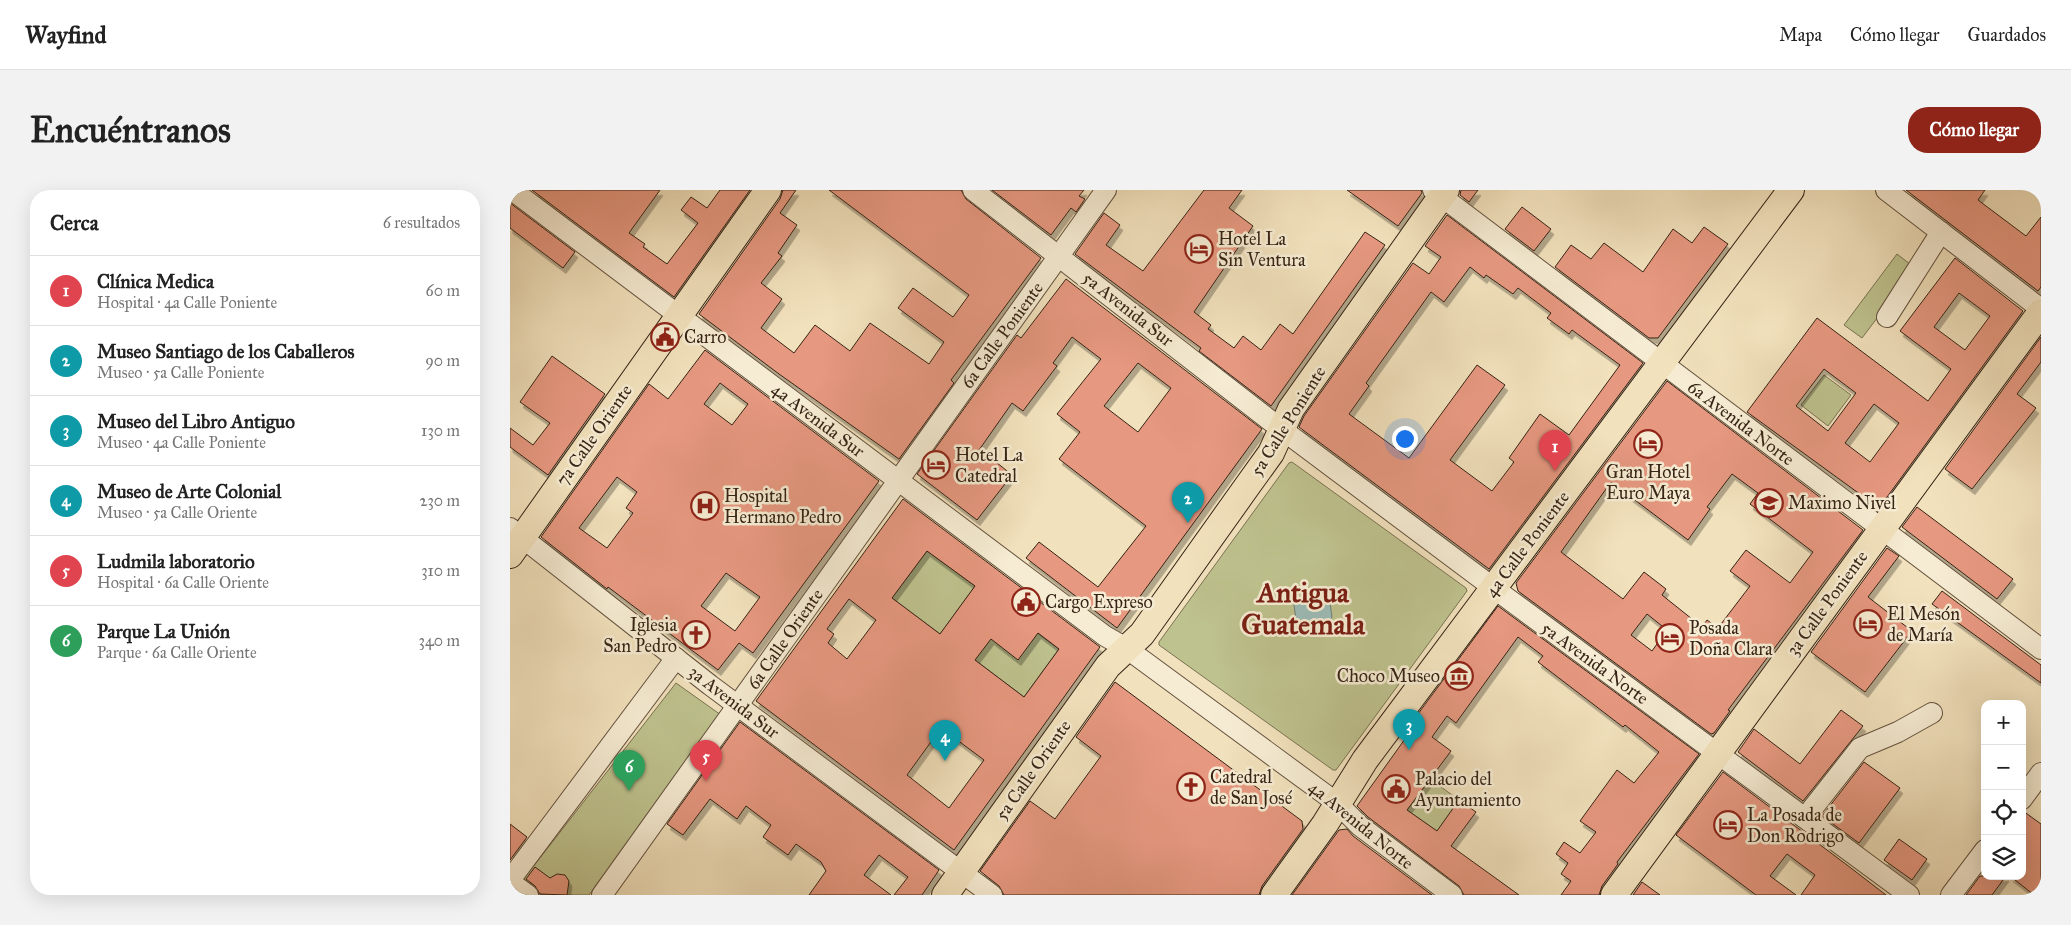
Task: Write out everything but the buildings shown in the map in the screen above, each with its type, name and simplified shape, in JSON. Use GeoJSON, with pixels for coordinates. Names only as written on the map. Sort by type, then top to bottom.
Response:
{"type":"FeatureCollection","features":[{"type":"Feature","properties":{"kind":"main road","name":"7a Calle Oriente"},"geometry":{"type":"LineString","coordinates":[[514,540],[679,316],[768,190]]}},
{"type":"Feature","properties":{"kind":"main road","name":"4a Calle Poniente"},"geometry":{"type":"LineString","coordinates":[[1274,895],[1325,824],[1365,760],[1791,190]]}},
{"type":"Feature","properties":{"kind":"main road","name":"5a Calle Poniente"},"geometry":{"type":"LineString","coordinates":[[1126,648],[1142,634],[1271,453],[1290,409],[1440,192]]}},
{"type":"Feature","properties":{"kind":"main road","name":"3a Calle Poniente"},"geometry":{"type":"LineString","coordinates":[[1614,895],[2041,311]]}},
{"type":"Feature","properties":{"kind":"main road","name":"5a Calle Oriente"},"geometry":{"type":"LineString","coordinates":[[945,895],[1108,666],[1126,648]]}},
{"type":"Feature","properties":{"kind":"street","name":"4a Avenida Sur"},"geometry":{"type":"LineString","coordinates":[[512,190],[1106,636],[1126,648]]}},
{"type":"Feature","properties":{"kind":"street","name":"5a Avenida Sur"},"geometry":{"type":"LineString","coordinates":[[973,190],[1282,429]]}},
{"type":"Feature","properties":{"kind":"street","name":"6a Calle Poniente"},"geometry":{"type":"LineString","coordinates":[[897,480],[1106,190]]}},
{"type":"Feature","properties":{"kind":"street"},"geometry":{"type":"LineString","coordinates":[[1886,190],[2041,311]]}},
{"type":"Feature","properties":{"kind":"street","name":"6a Avenida Norte"},"geometry":{"type":"LineString","coordinates":[[1440,192],[1662,363],[2041,649]]}},
{"type":"Feature","properties":{"kind":"street"},"geometry":{"type":"LineString","coordinates":[[1887,317],[1941,232]]}},
{"type":"Feature","properties":{"kind":"street","name":"5a Avenida Norte"},"geometry":{"type":"LineString","coordinates":[[1282,429],[1493,588],[1909,895]]}},
{"type":"Feature","properties":{"kind":"street","name":"6a Calle Oriente"},"geometry":{"type":"LineString","coordinates":[[602,895],[897,480]]}},
{"type":"Feature","properties":{"kind":"street","name":"3a Avenida Sur"},"geometry":{"type":"LineString","coordinates":[[514,540],[676,658],[992,895]]}},
{"type":"Feature","properties":{"kind":"street","name":"4a Avenida Norte"},"geometry":{"type":"LineString","coordinates":[[1126,648],[1337,803],[1360,826],[1452,895]]}},
{"type":"Feature","properties":{"kind":"street"},"geometry":{"type":"LineString","coordinates":[[528,895],[510,881],[676,658]]}},
{"type":"Feature","properties":{"kind":"street"},"geometry":{"type":"LineString","coordinates":[[1805,818],[1860,748],[1898,732],[1932,713]]}},
{"type":"Feature","properties":{"kind":"street"},"geometry":{"type":"LineString","coordinates":[[2026,794],[2041,774]]}},
{"type":"Feature","properties":{"kind":"street"},"geometry":{"type":"LineString","coordinates":[[1951,895],[1981,855]]}},
{"type":"Feature","properties":{"kind":"green space"},"geometry":{"type":"Polygon","coordinates":[[[1897,254],[1915,268],[1862,338],[1844,325],[1897,254]]]}},
{"type":"Feature","properties":{"kind":"green space"},"geometry":{"type":"Polygon","coordinates":[[[1824,375],[1851,395],[1828,426],[1801,405],[1824,375]]]}},
{"type":"Feature","properties":{"kind":"green space"},"geometry":{"type":"Polygon","coordinates":[[[1292,462],[1466,588],[1467,591],[1336,770],[1333,770],[1159,645],[1159,642],[1289,463],[1292,462]]]}},
{"type":"Feature","properties":{"kind":"green space"},"geometry":{"type":"Polygon","coordinates":[[[927,551],[975,586],[940,634],[892,598],[927,551]]]}},
{"type":"Feature","properties":{"kind":"green space"},"geometry":{"type":"Polygon","coordinates":[[[1010,613],[1059,649],[1024,697],[975,660],[1010,613]]]}},
{"type":"Feature","properties":{"kind":"green space"},"geometry":{"type":"Polygon","coordinates":[[[676,683],[721,715],[589,895],[541,895],[522,881],[676,683]]]}},
{"type":"Feature","properties":{"kind":"green space"},"geometry":{"type":"Polygon","coordinates":[[[1430,779],[1459,800],[1437,831],[1407,810],[1430,779]]]}},
{"type":"Feature","properties":{"kind":"water"},"geometry":{"type":"Polygon","coordinates":[[[1317,593],[1330,603],[1332,617],[1323,629],[1309,630],[1296,620],[1294,605],[1303,594],[1317,593]]]}},
{"type":"Feature","properties":{"kind":"place","name":"Hotel La Sin Ventura"},"geometry":{"type":"Point","coordinates":[1199,249]}},
{"type":"Feature","properties":{"kind":"place","name":"Carro"},"geometry":{"type":"Point","coordinates":[665,337]}},
{"type":"Feature","properties":{"kind":"place","name":"Gran Hotel Euro Maya"},"geometry":{"type":"Point","coordinates":[1648,444]}},
{"type":"Feature","properties":{"kind":"place","name":"Hotel La Catedral"},"geometry":{"type":"Point","coordinates":[936,465]}},
{"type":"Feature","properties":{"kind":"place","name":"Clínica Medica"},"geometry":{"type":"Point","coordinates":[1555,471]}},
{"type":"Feature","properties":{"kind":"place","name":"Maximo Nivel"},"geometry":{"type":"Point","coordinates":[1769,503]}},
{"type":"Feature","properties":{"kind":"place","name":"Hospital Hermano Pedro"},"geometry":{"type":"Point","coordinates":[705,506]}},
{"type":"Feature","properties":{"kind":"place","name":"Museo Santiago de los Caballeros"},"geometry":{"type":"Point","coordinates":[1188,523]}},
{"type":"Feature","properties":{"kind":"place","name":"Cargo Expreso"},"geometry":{"type":"Point","coordinates":[1026,602]}},
{"type":"Feature","properties":{"kind":"place","name":"El Mesón de María"},"geometry":{"type":"Point","coordinates":[1868,624]}},
{"type":"Feature","properties":{"kind":"place","name":"Iglesia San Pedro"},"geometry":{"type":"Point","coordinates":[696,635]}},
{"type":"Feature","properties":{"kind":"place","name":"Posada Doña Clara"},"geometry":{"type":"Point","coordinates":[1670,638]}},
{"type":"Feature","properties":{"kind":"place","name":"Choco Museo"},"geometry":{"type":"Point","coordinates":[1459,676]}},
{"type":"Feature","properties":{"kind":"place","name":"Museo del Libro Antiguo"},"geometry":{"type":"Point","coordinates":[1409,750]}},
{"type":"Feature","properties":{"kind":"place","name":"Museo de Arte Colonial"},"geometry":{"type":"Point","coordinates":[945,761]}},
{"type":"Feature","properties":{"kind":"place","name":"Ludmila laboratorio"},"geometry":{"type":"Point","coordinates":[706,781]}},
{"type":"Feature","properties":{"kind":"place","name":"Catedral de San José"},"geometry":{"type":"Point","coordinates":[1191,787]}},
{"type":"Feature","properties":{"kind":"place","name":"Palacio del Ayuntamiento"},"geometry":{"type":"Point","coordinates":[1396,789]}},
{"type":"Feature","properties":{"kind":"place","name":"Parque La Unión"},"geometry":{"type":"Point","coordinates":[629,791]}},
{"type":"Feature","properties":{"kind":"place","name":"La Posada de Don Rodrigo"},"geometry":{"type":"Point","coordinates":[1728,825]}},
{"type":"Feature","properties":{"kind":"district","name":"Antigua Guatemala"},"geometry":{"type":"Point","coordinates":[1303,608]}}]}
